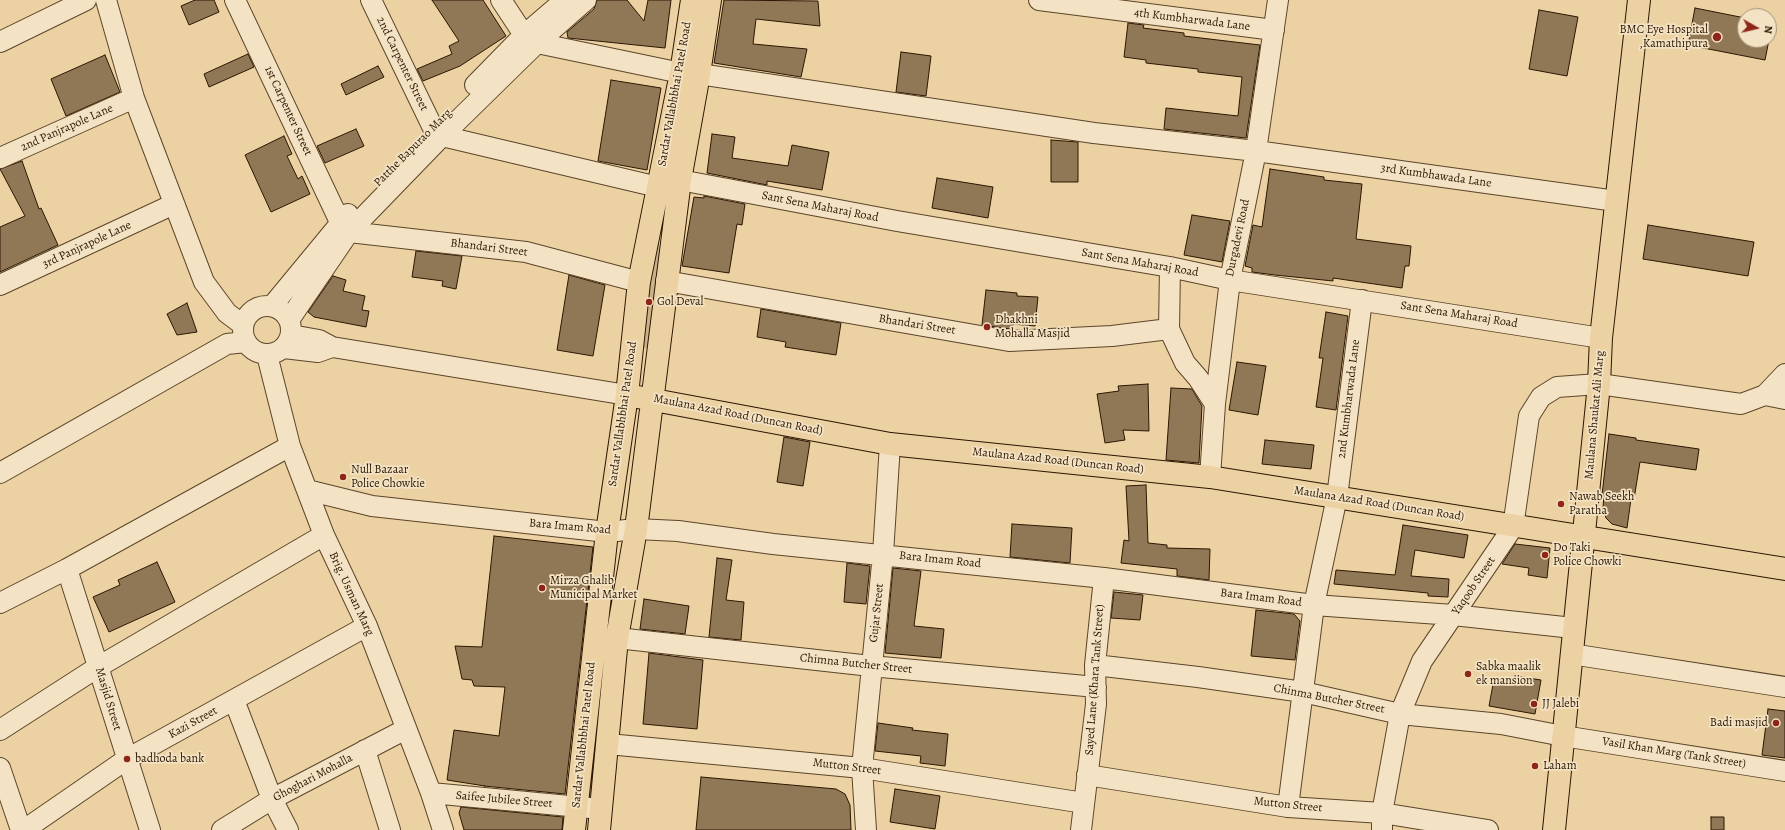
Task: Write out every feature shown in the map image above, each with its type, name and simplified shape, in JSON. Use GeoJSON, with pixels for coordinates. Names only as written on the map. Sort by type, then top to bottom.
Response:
{"type":"FeatureCollection","features":[{"type":"Feature","properties":{"kind":"main road","name":"Sardar Vallabhbhai Patel Road"},"geometry":{"type":"LineString","coordinates":[[600,820],[608,744],[616,638],[636,529],[653,399],[666,281],[680,180],[690,73],[692,0]]}},
{"type":"Feature","properties":{"kind":"main road","name":"Sardar Vallabhbhai Patel Road"},"geometry":{"type":"LineString","coordinates":[[574,830],[607,532],[627,395],[639,282],[658,187],[710,0]]}},
{"type":"Feature","properties":{"kind":"main road","name":"Maulana Shaukat Ali Marg"},"geometry":{"type":"LineString","coordinates":[[1554,830],[1599,384],[1601,338],[1639,0]]}},
{"type":"Feature","properties":{"kind":"main road","name":"Maulana Azad Road (Duncan Road)"},"geometry":{"type":"LineString","coordinates":[[627,395],[890,444],[1210,477],[1513,527],[1584,536],[1785,569]]}},
{"type":"Feature","properties":{"kind":"street"},"geometry":{"type":"LineString","coordinates":[[0,42],[86,0]]}},
{"type":"Feature","properties":{"kind":"street"},"geometry":{"type":"LineString","coordinates":[[106,0],[134,98],[204,282],[245,334],[251,349],[258,353],[283,340],[344,227]]}},
{"type":"Feature","properties":{"kind":"street","name":"1st Carpenter Street"},"geometry":{"type":"LineString","coordinates":[[235,0],[344,227]]}},
{"type":"Feature","properties":{"kind":"street","name":"2nd Carpenter Street"},"geometry":{"type":"LineString","coordinates":[[371,0],[437,132]]}},
{"type":"Feature","properties":{"kind":"street"},"geometry":{"type":"LineString","coordinates":[[500,0],[531,39]]}},
{"type":"Feature","properties":{"kind":"street"},"geometry":{"type":"LineString","coordinates":[[272,306],[344,227],[531,39],[565,0]]}},
{"type":"Feature","properties":{"kind":"street"},"geometry":{"type":"LineString","coordinates":[[531,39],[586,0]]}},
{"type":"Feature","properties":{"kind":"street","name":"4th Kumbharwada Lane"},"geometry":{"type":"LineString","coordinates":[[1039,0],[1274,30]]}},
{"type":"Feature","properties":{"kind":"street","name":"Durgadevi Road"},"geometry":{"type":"LineString","coordinates":[[1210,477],[1215,404],[1230,280],[1256,151],[1278,0]]}},
{"type":"Feature","properties":{"kind":"street","name":"3rd Kumbhawada Lane"},"geometry":{"type":"LineString","coordinates":[[531,39],[690,73],[1094,133],[1256,151],[1616,201]]}},
{"type":"Feature","properties":{"kind":"street","name":"2nd Panjrapole Lane"},"geometry":{"type":"LineString","coordinates":[[0,158],[134,98]]}},
{"type":"Feature","properties":{"kind":"street"},"geometry":{"type":"LineString","coordinates":[[437,132],[658,187]]}},
{"type":"Feature","properties":{"kind":"street","name":"Sant Sena Maharaj Road"},"geometry":{"type":"LineString","coordinates":[[680,180],[898,221],[1170,267],[1230,280],[1601,338]]}},
{"type":"Feature","properties":{"kind":"street","name":"3rd Panjrapole Lane"},"geometry":{"type":"LineString","coordinates":[[0,285],[174,204]]}},
{"type":"Feature","properties":{"kind":"street","name":"Bhandari Street"},"geometry":{"type":"LineString","coordinates":[[344,227],[526,252],[639,282]]}},
{"type":"Feature","properties":{"kind":"street"},"geometry":{"type":"LineString","coordinates":[[1170,267],[1169,329],[1185,363],[1198,378],[1215,404]]}},
{"type":"Feature","properties":{"kind":"street","name":"Bhandari Street"},"geometry":{"type":"LineString","coordinates":[[666,281],[1010,340],[1112,336],[1169,329]]}},
{"type":"Feature","properties":{"kind":"street","name":"2nd Kumbharwada Lane"},"geometry":{"type":"LineString","coordinates":[[1288,807],[1314,604],[1337,497],[1362,300]]}},
{"type":"Feature","properties":{"kind":"street"},"geometry":{"type":"LineString","coordinates":[[245,334],[246,318],[251,312],[264,306],[272,306],[279,308],[285,313],[283,340]]}},
{"type":"Feature","properties":{"kind":"street"},"geometry":{"type":"LineString","coordinates":[[0,473],[245,334]]}},
{"type":"Feature","properties":{"kind":"street","name":"Maulana Azad Road (Duncan Road)"},"geometry":{"type":"LineString","coordinates":[[283,340],[319,340],[332,347],[627,395]]}},
{"type":"Feature","properties":{"kind":"street","name":"Brig. Usman Marg"},"geometry":{"type":"LineString","coordinates":[[283,340],[290,446],[324,535],[367,626],[431,793],[443,830]]}},
{"type":"Feature","properties":{"kind":"street"},"geometry":{"type":"LineString","coordinates":[[1765,395],[1785,374]]}},
{"type":"Feature","properties":{"kind":"street","name":"Yaqoob Street"},"geometry":{"type":"LineString","coordinates":[[1382,821],[1400,714],[1422,661],[1513,527],[1529,416],[1540,397],[1557,387],[1599,384],[1741,404],[1765,395]]}},
{"type":"Feature","properties":{"kind":"street"},"geometry":{"type":"LineString","coordinates":[[1765,395],[1785,399]]}},
{"type":"Feature","properties":{"kind":"street","name":"Gujar Street"},"geometry":{"type":"LineString","coordinates":[[866,830],[862,768],[883,554],[890,444]]}},
{"type":"Feature","properties":{"kind":"street"},"geometry":{"type":"LineString","coordinates":[[0,603],[67,569],[290,446]]}},
{"type":"Feature","properties":{"kind":"street","name":"Bara Imam Road"},"geometry":{"type":"LineString","coordinates":[[307,490],[372,506],[607,532],[636,529],[678,531],[773,544],[883,554],[1104,578],[1314,604],[1453,615],[1574,628]]}},
{"type":"Feature","properties":{"kind":"street"},"geometry":{"type":"LineString","coordinates":[[0,730],[98,667],[324,535]]}},
{"type":"Feature","properties":{"kind":"street","name":"Masjid Street"},"geometry":{"type":"LineString","coordinates":[[67,569],[150,830]]}},
{"type":"Feature","properties":{"kind":"street","name":"Sayed Lane (Khara Tank Street)"},"geometry":{"type":"LineString","coordinates":[[1081,830],[1096,704],[1095,665],[1104,578]]}},
{"type":"Feature","properties":{"kind":"street","name":"Kazi Street"},"geometry":{"type":"LineString","coordinates":[[24,830],[127,759],[367,626]]}},
{"type":"Feature","properties":{"kind":"street","name":"Chimna Butcher Street"},"geometry":{"type":"LineString","coordinates":[[616,638],[871,666],[1096,686]]}},
{"type":"Feature","properties":{"kind":"street"},"geometry":{"type":"LineString","coordinates":[[1571,654],[1785,687]]}},
{"type":"Feature","properties":{"kind":"street","name":"Chinma Butcher Street"},"geometry":{"type":"LineString","coordinates":[[1095,665],[1198,677],[1303,692],[1400,714],[1501,724],[1563,736]]}},
{"type":"Feature","properties":{"kind":"street"},"geometry":{"type":"LineString","coordinates":[[234,700],[272,799],[288,830]]}},
{"type":"Feature","properties":{"kind":"street","name":"Ghoghari Mohalla"},"geometry":{"type":"LineString","coordinates":[[222,830],[272,799],[406,729]]}},
{"type":"Feature","properties":{"kind":"street","name":"Vasil Khan Marg (Tank Street)"},"geometry":{"type":"LineString","coordinates":[[1563,736],[1785,771]]}},
{"type":"Feature","properties":{"kind":"street","name":"Mutton Street"},"geometry":{"type":"LineString","coordinates":[[608,744],[862,768],[1084,803]]}},
{"type":"Feature","properties":{"kind":"street"},"geometry":{"type":"LineString","coordinates":[[365,750],[390,830]]}},
{"type":"Feature","properties":{"kind":"street"},"geometry":{"type":"LineString","coordinates":[[0,768],[21,830]]}},
{"type":"Feature","properties":{"kind":"street","name":"Mutton Street"},"geometry":{"type":"LineString","coordinates":[[1088,775],[1382,821],[1488,830]]}},
{"type":"Feature","properties":{"kind":"street","name":"Saifee Jubilee Street"},"geometry":{"type":"LineString","coordinates":[[431,793],[576,807],[600,820]]}},
{"type":"Feature","properties":{"kind":"shaded area"},"geometry":{"type":"Polygon","coordinates":[[[659,243],[661,272],[649,349],[636,347],[648,270],[659,243]]]}},
{"type":"Feature","properties":{"kind":"building"},"geometry":{"type":"Polygon","coordinates":[[[195,0],[214,0],[219,12],[189,25],[181,6],[195,0]]]}},
{"type":"Feature","properties":{"kind":"building"},"geometry":{"type":"Polygon","coordinates":[[[432,0],[483,0],[506,36],[460,66],[423,81],[417,69],[452,54],[449,46],[459,41],[432,0]]]}},
{"type":"Feature","properties":{"kind":"building"},"geometry":{"type":"Polygon","coordinates":[[[597,0],[627,0],[644,21],[648,0],[671,0],[665,48],[568,38],[567,32],[594,9],[597,0]]]}},
{"type":"Feature","properties":{"kind":"building"},"geometry":{"type":"Polygon","coordinates":[[[724,0],[818,1],[820,26],[756,19],[753,44],[807,49],[801,77],[714,63],[724,0]]]}},
{"type":"Feature","properties":{"kind":"building"},"geometry":{"type":"Polygon","coordinates":[[[1695,8],[1737,16],[1737,48],[1767,48],[1765,60],[1688,45],[1695,8]]]}},
{"type":"Feature","properties":{"kind":"building"},"geometry":{"type":"Polygon","coordinates":[[[1539,10],[1578,17],[1567,76],[1529,69],[1539,10]]]}},
{"type":"Feature","properties":{"kind":"building"},"geometry":{"type":"Polygon","coordinates":[[[1128,23],[1144,25],[1143,28],[1184,33],[1184,36],[1260,45],[1246,138],[1164,129],[1166,108],[1238,116],[1242,77],[1198,72],[1198,69],[1146,63],[1146,60],[1124,57],[1128,23]]]}},
{"type":"Feature","properties":{"kind":"building"},"geometry":{"type":"Polygon","coordinates":[[[901,52],[931,56],[926,96],[896,92],[901,52]]]}},
{"type":"Feature","properties":{"kind":"building"},"geometry":{"type":"Polygon","coordinates":[[[248,54],[254,67],[209,87],[204,74],[248,54]]]}},
{"type":"Feature","properties":{"kind":"building"},"geometry":{"type":"Polygon","coordinates":[[[105,55],[120,92],[66,116],[51,79],[105,55]]]}},
{"type":"Feature","properties":{"kind":"building"},"geometry":{"type":"Polygon","coordinates":[[[378,66],[384,77],[346,95],[341,84],[378,66]]]}},
{"type":"Feature","properties":{"kind":"building"},"geometry":{"type":"Polygon","coordinates":[[[611,80],[661,88],[647,170],[598,161],[611,80]]]}},
{"type":"Feature","properties":{"kind":"building"},"geometry":{"type":"Polygon","coordinates":[[[356,129],[364,146],[325,163],[317,146],[356,129]]]}},
{"type":"Feature","properties":{"kind":"building"},"geometry":{"type":"Polygon","coordinates":[[[712,134],[735,137],[732,158],[788,166],[792,145],[829,152],[822,190],[767,181],[767,185],[707,173],[712,134]]]}},
{"type":"Feature","properties":{"kind":"building"},"geometry":{"type":"Polygon","coordinates":[[[284,136],[292,154],[287,156],[298,179],[302,176],[310,194],[271,212],[245,155],[284,136]]]}},
{"type":"Feature","properties":{"kind":"building"},"geometry":{"type":"Polygon","coordinates":[[[1051,140],[1078,142],[1078,182],[1051,182],[1051,140]]]}},
{"type":"Feature","properties":{"kind":"building"},"geometry":{"type":"Polygon","coordinates":[[[22,161],[39,209],[41,208],[58,245],[0,272],[0,227],[25,216],[0,169],[22,161]]]}},
{"type":"Feature","properties":{"kind":"building"},"geometry":{"type":"Polygon","coordinates":[[[1270,169],[1324,177],[1324,180],[1362,184],[1356,239],[1411,246],[1409,266],[1405,266],[1402,288],[1333,278],[1333,281],[1252,272],[1252,268],[1245,266],[1253,225],[1262,227],[1270,169]]]}},
{"type":"Feature","properties":{"kind":"building"},"geometry":{"type":"Polygon","coordinates":[[[937,178],[993,187],[988,218],[932,208],[937,178]]]}},
{"type":"Feature","properties":{"kind":"building"},"geometry":{"type":"Polygon","coordinates":[[[704,196],[745,204],[742,225],[737,224],[729,273],[682,266],[694,197],[704,198],[704,196]]]}},
{"type":"Feature","properties":{"kind":"building"},"geometry":{"type":"Polygon","coordinates":[[[1192,215],[1230,221],[1222,262],[1184,255],[1192,215]]]}},
{"type":"Feature","properties":{"kind":"building"},"geometry":{"type":"Polygon","coordinates":[[[1648,225],[1754,242],[1748,276],[1643,259],[1648,225]]]}},
{"type":"Feature","properties":{"kind":"building"},"geometry":{"type":"Polygon","coordinates":[[[416,251],[462,256],[456,289],[442,286],[443,281],[412,277],[416,251]]]}},
{"type":"Feature","properties":{"kind":"building"},"geometry":{"type":"Polygon","coordinates":[[[569,275],[605,285],[593,356],[557,350],[569,275]]]}},
{"type":"Feature","properties":{"kind":"building"},"geometry":{"type":"Polygon","coordinates":[[[333,276],[346,280],[343,291],[365,296],[362,310],[369,311],[366,327],[314,317],[308,312],[333,276]]]}},
{"type":"Feature","properties":{"kind":"building"},"geometry":{"type":"Polygon","coordinates":[[[986,290],[1017,293],[1017,296],[1038,297],[1035,326],[1013,324],[1013,329],[1010,329],[982,325],[986,290]]]}},
{"type":"Feature","properties":{"kind":"building"},"geometry":{"type":"Polygon","coordinates":[[[187,303],[197,332],[177,335],[167,314],[187,303]]]}},
{"type":"Feature","properties":{"kind":"building"},"geometry":{"type":"Polygon","coordinates":[[[761,309],[841,323],[836,355],[785,347],[786,342],[757,337],[761,309]]]}},
{"type":"Feature","properties":{"kind":"building"},"geometry":{"type":"Polygon","coordinates":[[[1326,312],[1348,316],[1336,410],[1316,407],[1323,358],[1319,358],[1326,312]]]}},
{"type":"Feature","properties":{"kind":"building"},"geometry":{"type":"Polygon","coordinates":[[[1237,362],[1266,366],[1258,415],[1229,410],[1237,362]]]}},
{"type":"Feature","properties":{"kind":"building"},"geometry":{"type":"Polygon","coordinates":[[[1148,384],[1149,431],[1123,430],[1125,440],[1105,443],[1097,394],[1119,391],[1118,386],[1148,384]]]}},
{"type":"Feature","properties":{"kind":"building"},"geometry":{"type":"Polygon","coordinates":[[[1171,388],[1192,389],[1202,406],[1199,463],[1166,460],[1171,388]]]}},
{"type":"Feature","properties":{"kind":"building"},"geometry":{"type":"Polygon","coordinates":[[[1609,434],[1636,438],[1636,440],[1699,449],[1696,470],[1640,462],[1634,499],[1631,499],[1627,528],[1612,524],[1606,518],[1603,507],[1604,496],[1602,495],[1609,434]]]}},
{"type":"Feature","properties":{"kind":"building"},"geometry":{"type":"Polygon","coordinates":[[[784,437],[810,442],[803,486],[777,482],[784,437]]]}},
{"type":"Feature","properties":{"kind":"building"},"geometry":{"type":"Polygon","coordinates":[[[1265,440],[1314,445],[1311,469],[1262,464],[1265,440]]]}},
{"type":"Feature","properties":{"kind":"building"},"geometry":{"type":"Polygon","coordinates":[[[1146,485],[1148,543],[1167,545],[1167,548],[1210,549],[1209,580],[1177,576],[1177,569],[1121,563],[1124,540],[1129,541],[1126,486],[1146,485]]]}},
{"type":"Feature","properties":{"kind":"building"},"geometry":{"type":"Polygon","coordinates":[[[1012,524],[1072,528],[1070,563],[1010,557],[1012,524]]]}},
{"type":"Feature","properties":{"kind":"building"},"geometry":{"type":"Polygon","coordinates":[[[1403,525],[1468,535],[1464,558],[1415,550],[1411,576],[1449,579],[1448,597],[1428,596],[1428,593],[1334,584],[1336,570],[1395,575],[1403,525]]]}},
{"type":"Feature","properties":{"kind":"building"},"geometry":{"type":"Polygon","coordinates":[[[494,536],[593,547],[565,794],[484,786],[447,780],[454,730],[499,736],[505,687],[474,686],[472,680],[462,679],[455,646],[482,647],[494,536]]]}},
{"type":"Feature","properties":{"kind":"building"},"geometry":{"type":"Polygon","coordinates":[[[1515,544],[1550,548],[1547,578],[1528,575],[1529,568],[1502,564],[1515,544]]]}},
{"type":"Feature","properties":{"kind":"building"},"geometry":{"type":"Polygon","coordinates":[[[717,558],[732,560],[726,600],[744,602],[741,640],[709,637],[717,558]]]}},
{"type":"Feature","properties":{"kind":"building"},"geometry":{"type":"Polygon","coordinates":[[[157,562],[175,602],[109,632],[93,597],[120,585],[118,580],[157,562]]]}},
{"type":"Feature","properties":{"kind":"building"},"geometry":{"type":"Polygon","coordinates":[[[847,563],[870,566],[866,604],[844,602],[847,563]]]}},
{"type":"Feature","properties":{"kind":"building"},"geometry":{"type":"Polygon","coordinates":[[[893,568],[921,571],[914,626],[944,629],[941,658],[885,653],[893,568]]]}},
{"type":"Feature","properties":{"kind":"building"},"geometry":{"type":"Polygon","coordinates":[[[1114,592],[1143,595],[1140,620],[1111,618],[1114,592]]]}},
{"type":"Feature","properties":{"kind":"building"},"geometry":{"type":"Polygon","coordinates":[[[644,599],[689,606],[685,634],[640,629],[644,599]]]}},
{"type":"Feature","properties":{"kind":"building"},"geometry":{"type":"Polygon","coordinates":[[[1256,610],[1294,614],[1300,621],[1295,660],[1251,656],[1256,610]]]}},
{"type":"Feature","properties":{"kind":"building"},"geometry":{"type":"Polygon","coordinates":[[[649,653],[703,660],[697,729],[643,724],[649,653]]]}},
{"type":"Feature","properties":{"kind":"building"},"geometry":{"type":"Polygon","coordinates":[[[1515,676],[1541,680],[1535,714],[1489,706],[1494,679],[1514,683],[1515,676]]]}},
{"type":"Feature","properties":{"kind":"building","name":"Badi masjid"},"geometry":{"type":"Polygon","coordinates":[[[1768,709],[1785,711],[1785,758],[1762,755],[1768,709]]]}},
{"type":"Feature","properties":{"kind":"building"},"geometry":{"type":"Polygon","coordinates":[[[878,723],[913,728],[912,730],[948,734],[945,766],[920,763],[921,756],[875,751],[878,723]]]}},
{"type":"Feature","properties":{"kind":"building"},"geometry":{"type":"Polygon","coordinates":[[[701,777],[836,789],[845,794],[850,805],[851,830],[696,830],[701,777]]]}},
{"type":"Feature","properties":{"kind":"building"},"geometry":{"type":"Polygon","coordinates":[[[895,789],[940,796],[935,829],[890,822],[895,789]]]}},
{"type":"Feature","properties":{"kind":"building"},"geometry":{"type":"Polygon","coordinates":[[[461,807],[563,817],[562,830],[464,830],[459,813],[461,807]]]}},
{"type":"Feature","properties":{"kind":"building"},"geometry":{"type":"Polygon","coordinates":[[[1711,817],[1724,817],[1724,830],[1711,830],[1711,817]]]}},
{"type":"Feature","properties":{"kind":"place","name":"BMC Eye Hospital ,Kamathipura"},"geometry":{"type":"Point","coordinates":[1717,37]}},
{"type":"Feature","properties":{"kind":"place","name":"Gol Deval"},"geometry":{"type":"Point","coordinates":[649,302]}},
{"type":"Feature","properties":{"kind":"place","name":"Dhakhni Mohalla Masjid"},"geometry":{"type":"Point","coordinates":[987,327]}},
{"type":"Feature","properties":{"kind":"place","name":"Null Bazaar Police Chowkie"},"geometry":{"type":"Point","coordinates":[343,477]}},
{"type":"Feature","properties":{"kind":"place","name":"Nawab Seekh Paratha"},"geometry":{"type":"Point","coordinates":[1561,504]}},
{"type":"Feature","properties":{"kind":"place","name":"Do Taki Police Chowki"},"geometry":{"type":"Point","coordinates":[1545,555]}},
{"type":"Feature","properties":{"kind":"place","name":"Mirza Ghalib Municipal Market"},"geometry":{"type":"Point","coordinates":[542,588]}},
{"type":"Feature","properties":{"kind":"place","name":"Sabka maalik ek mansion"},"geometry":{"type":"Point","coordinates":[1468,674]}},
{"type":"Feature","properties":{"kind":"place","name":"JJ Jalebi"},"geometry":{"type":"Point","coordinates":[1534,704]}},
{"type":"Feature","properties":{"kind":"place","name":"Badi masjid"},"geometry":{"type":"Point","coordinates":[1776,723]}},
{"type":"Feature","properties":{"kind":"place","name":"badhoda bank"},"geometry":{"type":"Point","coordinates":[127,759]}},
{"type":"Feature","properties":{"kind":"place","name":"Laham"},"geometry":{"type":"Point","coordinates":[1535,766]}}]}
